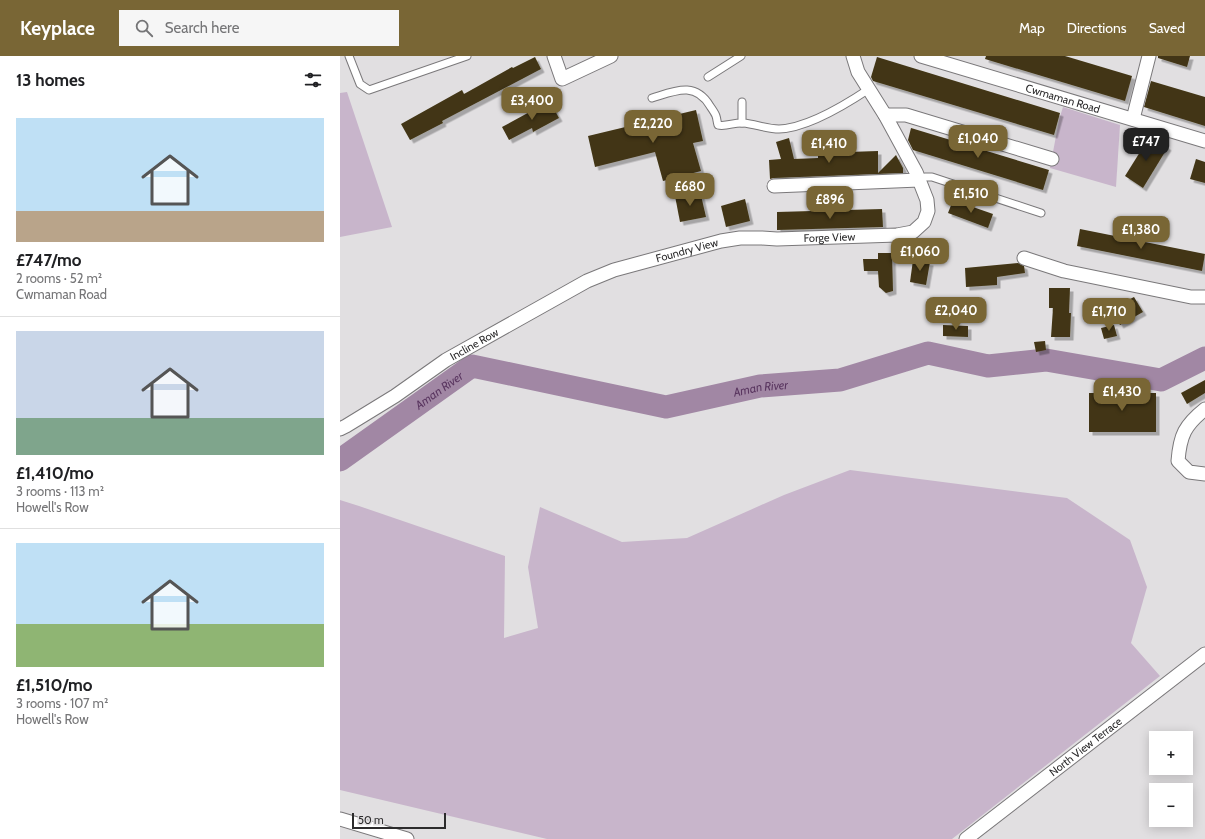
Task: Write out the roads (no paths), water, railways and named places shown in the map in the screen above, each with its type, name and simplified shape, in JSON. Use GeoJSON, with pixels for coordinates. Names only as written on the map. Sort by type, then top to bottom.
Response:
{"type":"FeatureCollection","features":[{"type":"Feature","properties":{"kind":"street"},"geometry":{"type":"LineString","coordinates":[[554,56],[562,79],[611,56]]}},
{"type":"Feature","properties":{"kind":"street","name":"Forge View"},"geometry":{"type":"LineString","coordinates":[[762,238],[777,239],[897,235],[913,232],[924,222],[928,212],[927,200],[919,180],[885,115],[858,72],[853,56]]}},
{"type":"Feature","properties":{"kind":"street","name":"Cwmaman Road"},"geometry":{"type":"LineString","coordinates":[[921,56],[1205,141]]}},
{"type":"Feature","properties":{"kind":"street"},"geometry":{"type":"LineString","coordinates":[[1133,119],[1149,56]]}},
{"type":"Feature","properties":{"kind":"street"},"geometry":{"type":"LineString","coordinates":[[885,115],[906,115],[1052,160]]}},
{"type":"Feature","properties":{"kind":"street"},"geometry":{"type":"LineString","coordinates":[[774,186],[919,180]]}},
{"type":"Feature","properties":{"kind":"street","name":"Foundry View"},"geometry":{"type":"LineString","coordinates":[[614,270],[721,241],[740,238],[762,238]]}},
{"type":"Feature","properties":{"kind":"street"},"geometry":{"type":"LineString","coordinates":[[1024,258],[1064,270],[1191,296],[1205,297]]}},
{"type":"Feature","properties":{"kind":"street","name":"Incline Row"},"geometry":{"type":"LineString","coordinates":[[340,429],[395,396],[446,360],[587,281],[614,270]]}},
{"type":"Feature","properties":{"kind":"street"},"geometry":{"type":"LineString","coordinates":[[1205,409],[1194,418],[1186,428],[1180,444],[1178,461],[1189,472],[1205,474]]}},
{"type":"Feature","properties":{"kind":"street","name":"North View Terrace"},"geometry":{"type":"LineString","coordinates":[[966,839],[1205,654]]}},
{"type":"Feature","properties":{"kind":"street"},"geometry":{"type":"LineString","coordinates":[[340,819],[407,839]]}},
{"type":"Feature","properties":{"kind":"lane"},"geometry":{"type":"LineString","coordinates":[[349,56],[360,84],[369,90],[467,56]]}},
{"type":"Feature","properties":{"kind":"lane"},"geometry":{"type":"LineString","coordinates":[[708,77],[741,56]]}},
{"type":"Feature","properties":{"kind":"lane"},"geometry":{"type":"LineString","coordinates":[[652,98],[675,91],[692,90],[707,101],[716,116],[718,125],[742,123],[777,129],[804,124],[857,97],[869,89]]}},
{"type":"Feature","properties":{"kind":"lane"},"geometry":{"type":"LineString","coordinates":[[742,102],[742,123]]}},
{"type":"Feature","properties":{"kind":"lane"},"geometry":{"type":"LineString","coordinates":[[919,180],[925,177],[932,177],[1041,213]]}},
{"type":"Feature","properties":{"kind":"waterway","name":"Aman River"},"geometry":{"type":"LineString","coordinates":[[340,460],[472,366],[666,407],[760,386],[840,380],[928,353],[988,366],[1046,360],[1161,380],[1205,358]]}}]}
